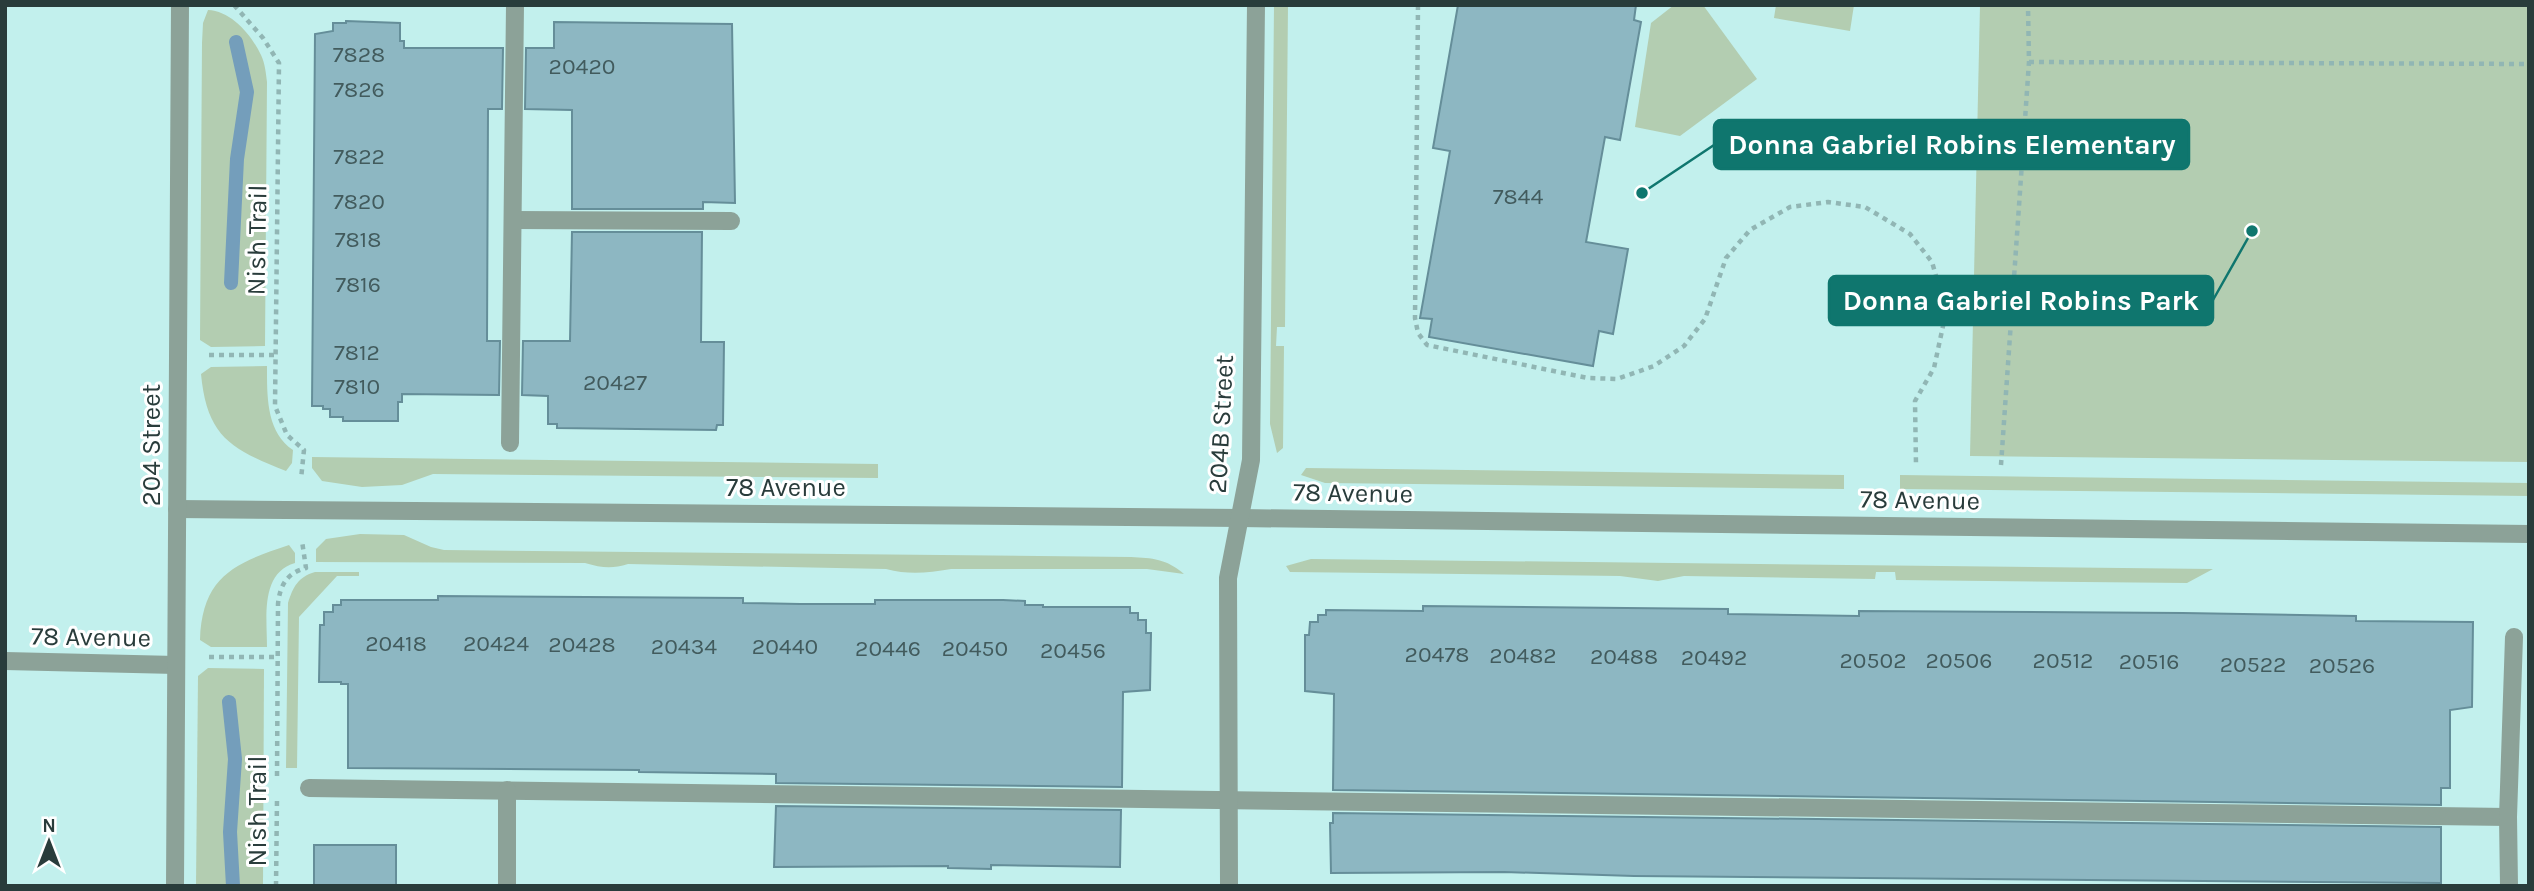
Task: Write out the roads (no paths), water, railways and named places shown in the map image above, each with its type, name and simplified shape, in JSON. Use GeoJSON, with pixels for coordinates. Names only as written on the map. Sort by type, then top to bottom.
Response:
{"type":"FeatureCollection","features":[{"type":"Feature","properties":{"kind":"street","name":"204 Street"},"geometry":{"type":"LineString","coordinates":[[175,886],[180,5]]}},
{"type":"Feature","properties":{"kind":"street"},"geometry":{"type":"LineString","coordinates":[[510,443],[515,5]]}},
{"type":"Feature","properties":{"kind":"street","name":"204B Street"},"geometry":{"type":"LineString","coordinates":[[1229,886],[1228,578],[1251,460],[1256,5]]}},
{"type":"Feature","properties":{"kind":"street"},"geometry":{"type":"LineString","coordinates":[[513,220],[731,221]]}},
{"type":"Feature","properties":{"kind":"street","name":"78 Avenue"},"geometry":{"type":"LineString","coordinates":[[177,509],[1240,518],[2529,534]]}},
{"type":"Feature","properties":{"kind":"street"},"geometry":{"type":"LineString","coordinates":[[2509,886],[2508,817],[2514,637]]}},
{"type":"Feature","properties":{"kind":"street","name":"78 Avenue"},"geometry":{"type":"LineString","coordinates":[[5,661],[176,660]]}},
{"type":"Feature","properties":{"kind":"street"},"geometry":{"type":"LineString","coordinates":[[309,788],[1229,798],[2508,817]]}},
{"type":"Feature","properties":{"kind":"street"},"geometry":{"type":"LineString","coordinates":[[507,790],[507,886]]}},
{"type":"Feature","properties":{"kind":"waterway"},"geometry":{"type":"LineString","coordinates":[[231,283],[237,159],[247,92],[236,42]]}},
{"type":"Feature","properties":{"kind":"waterway"},"geometry":{"type":"LineString","coordinates":[[229,702],[235,759],[230,832],[233,886]]}},
{"type":"Feature","properties":{"kind":"place","name":"Donna Gabriel Robins Elementary"},"geometry":{"type":"Point","coordinates":[1642,193]}},
{"type":"Feature","properties":{"kind":"place","name":"Donna Gabriel Robins Park"},"geometry":{"type":"Point","coordinates":[2252,231]}}]}
